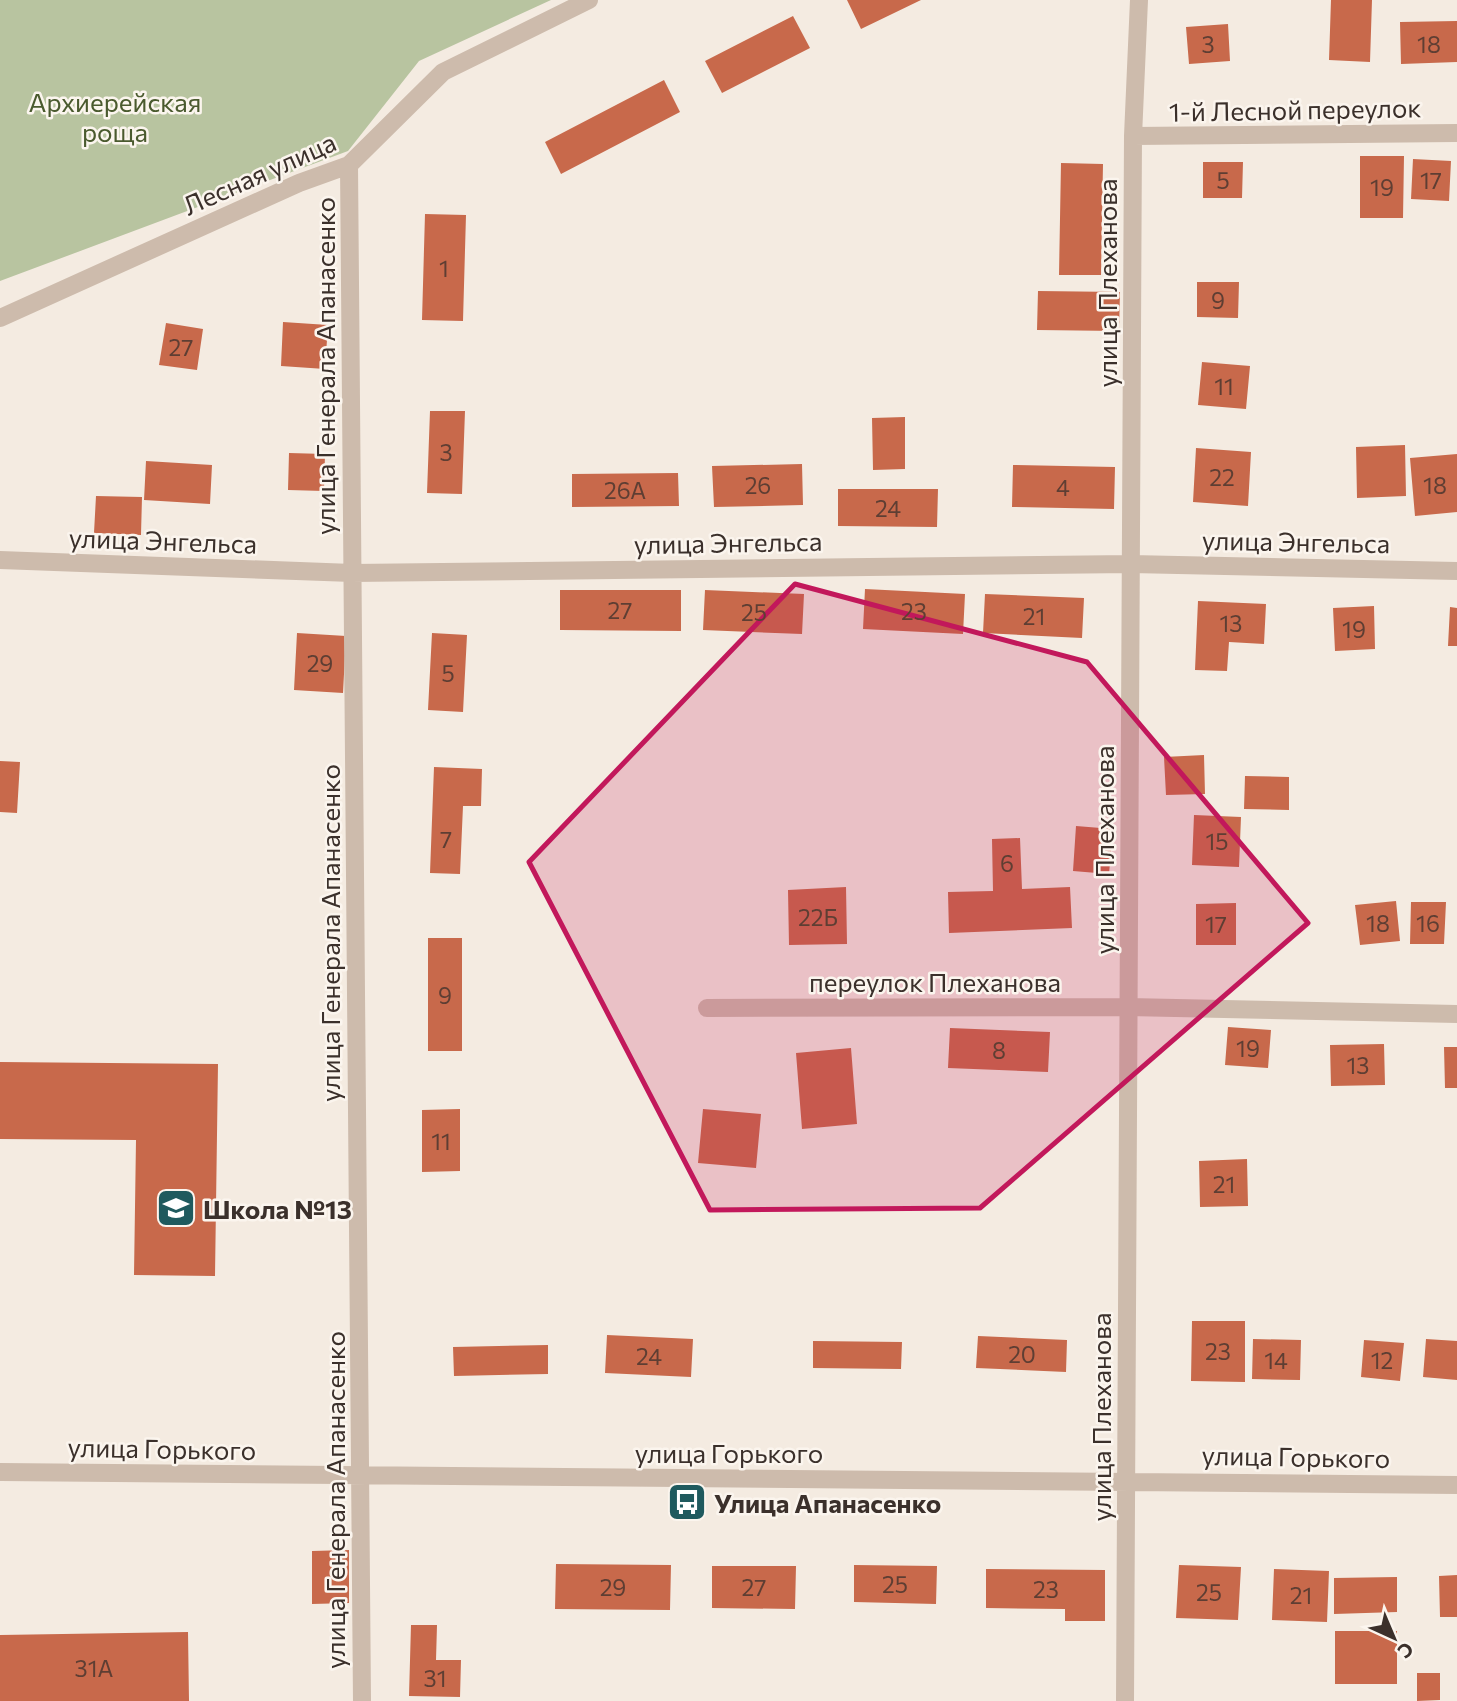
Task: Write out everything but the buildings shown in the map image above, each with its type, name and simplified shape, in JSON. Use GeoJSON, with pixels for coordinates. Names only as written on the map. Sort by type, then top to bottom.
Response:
{"type":"FeatureCollection","features":[{"type":"Feature","properties":{"kind":"street","name":"Лесная улица"},"geometry":{"type":"LineString","coordinates":[[0,318],[299,183],[349,165],[443,72],[589,0]]}},
{"type":"Feature","properties":{"kind":"street","name":"улица Плеханова"},"geometry":{"type":"LineString","coordinates":[[1125,1701],[1133,136],[1139,0]]}},
{"type":"Feature","properties":{"kind":"street","name":"1-й Лесной переулок"},"geometry":{"type":"LineString","coordinates":[[1133,136],[1457,133]]}},
{"type":"Feature","properties":{"kind":"street","name":"улица Генерала Апанасенко"},"geometry":{"type":"LineString","coordinates":[[349,165],[362,1701]]}},
{"type":"Feature","properties":{"kind":"street","name":"улица Энгельса"},"geometry":{"type":"LineString","coordinates":[[0,560],[352,573],[1131,564],[1457,570]]}},
{"type":"Feature","properties":{"kind":"street","name":"переулок Плеханова"},"geometry":{"type":"LineString","coordinates":[[707,1008],[1128,1007],[1457,1014]]}},
{"type":"Feature","properties":{"kind":"street","name":"улица Горького"},"geometry":{"type":"LineString","coordinates":[[0,1472],[1457,1485]]}},
{"type":"Feature","properties":{"kind":"highlighted area"},"geometry":{"type":"Polygon","coordinates":[[[795,584],[1087,662],[1308,923],[980,1208],[710,1210],[529,862],[795,584]]]}},
{"type":"Feature","properties":{"kind":"green space","name":"Архиерейская роща"},"geometry":{"type":"Polygon","coordinates":[[[0,0],[551,0],[419,61],[348,151],[0,281],[0,0]]]}},
{"type":"Feature","properties":{"kind":"place","name":"Школа №13"},"geometry":{"type":"Point","coordinates":[176,1208]}},
{"type":"Feature","properties":{"kind":"place","name":"Улица Апанасенко"},"geometry":{"type":"Point","coordinates":[687,1502]}}]}
